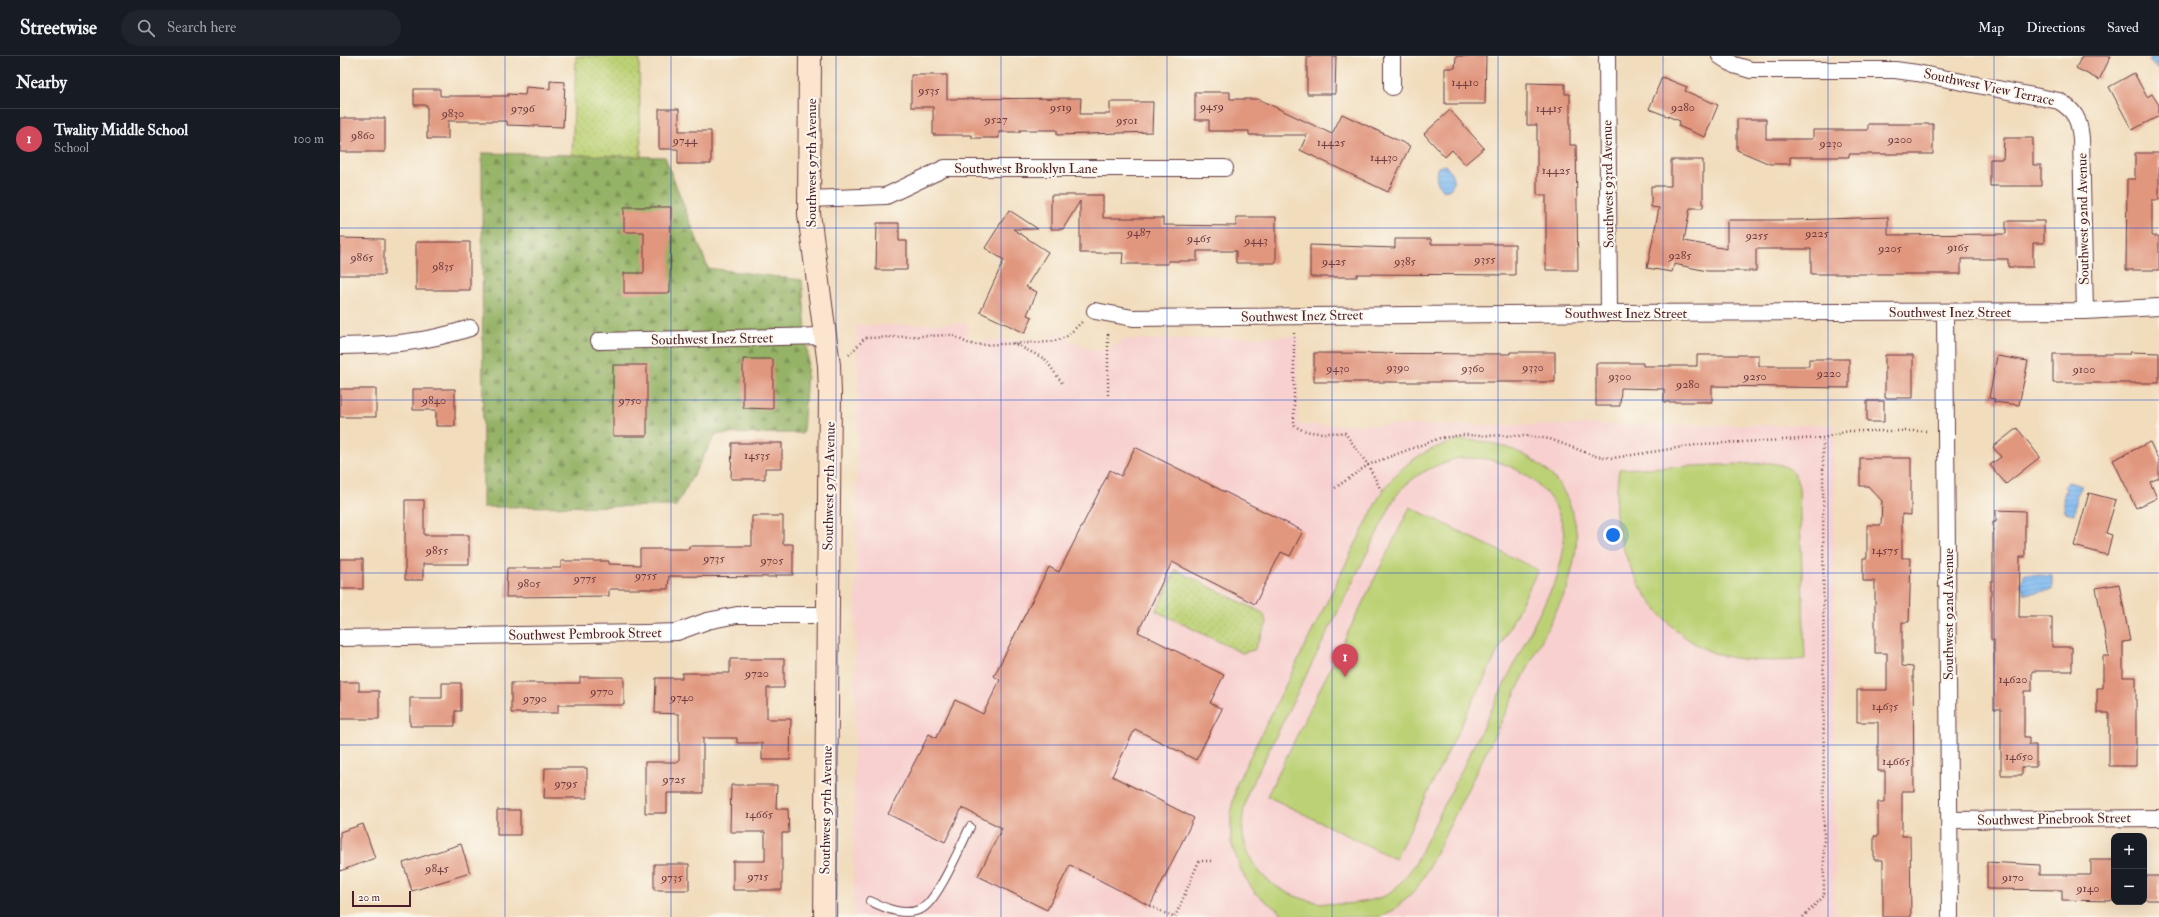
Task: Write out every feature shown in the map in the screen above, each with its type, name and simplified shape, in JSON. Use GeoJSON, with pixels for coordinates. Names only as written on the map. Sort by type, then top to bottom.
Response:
{"type":"FeatureCollection","features":[{"type":"Feature","properties":{"kind":"street","name":"Southwest 97th Avenue"},"geometry":{"type":"LineString","coordinates":[[810,56],[809,199],[812,245],[826,336],[830,394],[825,917]]}},
{"type":"Feature","properties":{"kind":"street"},"geometry":{"type":"LineString","coordinates":[[1392,56],[1392,87]]}},
{"type":"Feature","properties":{"kind":"street","name":"Southwest 93rd Avenue"},"geometry":{"type":"LineString","coordinates":[[1606,56],[1609,312]]}},
{"type":"Feature","properties":{"kind":"street","name":"Southwest View Terrace"},"geometry":{"type":"LineString","coordinates":[[1720,56],[1734,65],[1751,70],[1895,70],[2059,101],[2071,108],[2080,127]]}},
{"type":"Feature","properties":{"kind":"street","name":"Southwest 92nd Avenue"},"geometry":{"type":"LineString","coordinates":[[2080,127],[2085,311]]}},
{"type":"Feature","properties":{"kind":"street","name":"Southwest Brooklyn Lane"},"geometry":{"type":"LineString","coordinates":[[809,199],[886,196],[945,168],[1225,168]]}},
{"type":"Feature","properties":{"kind":"street","name":"Southwest Inez Street"},"geometry":{"type":"LineString","coordinates":[[1102,312],[1133,318],[1609,312],[2085,311],[2159,307]]}},
{"type":"Feature","properties":{"kind":"street","name":"Southwest 92nd Avenue"},"geometry":{"type":"LineString","coordinates":[[1945,312],[1950,917]]}},
{"type":"Feature","properties":{"kind":"street"},"geometry":{"type":"LineString","coordinates":[[340,346],[388,345],[441,338],[470,328]]}},
{"type":"Feature","properties":{"kind":"street","name":"Southwest Inez Street"},"geometry":{"type":"LineString","coordinates":[[599,341],[826,336]]}},
{"type":"Feature","properties":{"kind":"street","name":"Southwest Pembrook Street"},"geometry":{"type":"LineString","coordinates":[[340,638],[677,632],[707,620],[737,615],[828,615]]}},
{"type":"Feature","properties":{"kind":"street","name":"Southwest Pinebrook Street"},"geometry":{"type":"LineString","coordinates":[[1949,820],[2159,818]]}},
{"type":"Feature","properties":{"kind":"lane"},"geometry":{"type":"LineString","coordinates":[[870,901],[888,909],[900,911],[921,909],[932,900],[970,827]]}},
{"type":"Feature","properties":{"kind":"path"},"geometry":{"type":"LineString","coordinates":[[846,358],[865,338],[952,335],[967,343],[977,344],[1060,339],[1067,336],[1102,312]]}},
{"type":"Feature","properties":{"kind":"path"},"geometry":{"type":"LineString","coordinates":[[1102,312],[1108,395]]}},
{"type":"Feature","properties":{"kind":"path"},"geometry":{"type":"LineString","coordinates":[[1294,316],[1294,425],[1300,430],[1311,432],[1345,433],[1368,465],[1382,492]]}},
{"type":"Feature","properties":{"kind":"path"},"geometry":{"type":"LineString","coordinates":[[1013,343],[1045,359],[1062,383]]}},
{"type":"Feature","properties":{"kind":"path"},"geometry":{"type":"LineString","coordinates":[[1335,488],[1368,465],[1440,438],[1462,435],[1529,436],[1550,440],[1595,456],[1613,458],[1702,444],[1823,438],[1848,431],[1946,431]]}},
{"type":"Feature","properties":{"kind":"path"},"geometry":{"type":"LineString","coordinates":[[1803,917],[1824,896],[1823,438]]}},
{"type":"Feature","properties":{"kind":"path"},"geometry":{"type":"LineString","coordinates":[[1150,906],[1174,917],[1199,861],[1211,861]]}},
{"type":"Feature","properties":{"kind":"shaded area"},"geometry":{"type":"Polygon","coordinates":[[[967,323],[968,341],[1045,339],[1062,332],[1075,344],[1094,351],[1108,349],[1125,340],[1298,336],[1298,425],[1834,425],[1835,917],[853,917],[858,367],[856,326],[967,323]]]}},
{"type":"Feature","properties":{"kind":"green space"},"geometry":{"type":"Polygon","coordinates":[[[576,56],[629,56],[639,59],[641,157],[572,155],[576,56]]]}},
{"type":"Feature","properties":{"kind":"green space"},"geometry":{"type":"Polygon","coordinates":[[[482,153],[665,157],[708,268],[802,280],[808,357],[803,433],[716,434],[676,506],[483,507],[482,153]]]}},
{"type":"Feature","properties":{"kind":"green space"},"geometry":{"type":"Polygon","coordinates":[[[1458,440],[1479,441],[1500,445],[1519,452],[1536,462],[1551,475],[1563,491],[1572,510],[1576,531],[1573,568],[1567,589],[1426,873],[1416,889],[1394,910],[1380,917],[1289,917],[1284,915],[1255,893],[1241,871],[1231,842],[1231,810],[1237,783],[1379,497],[1395,476],[1412,460],[1445,444],[1458,440]],[[1459,458],[1440,464],[1423,472],[1407,484],[1394,499],[1248,792],[1242,828],[1244,840],[1252,861],[1265,877],[1282,890],[1302,898],[1324,903],[1347,904],[1369,901],[1389,894],[1404,879],[1416,862],[1556,580],[1563,552],[1564,535],[1561,520],[1548,495],[1538,484],[1514,468],[1486,459],[1459,458]]]}},
{"type":"Feature","properties":{"kind":"green space"},"geometry":{"type":"Polygon","coordinates":[[[1770,463],[1786,467],[1790,470],[1795,476],[1799,488],[1805,659],[1783,661],[1747,660],[1724,656],[1695,644],[1678,632],[1663,617],[1638,583],[1629,564],[1617,524],[1616,504],[1619,469],[1770,463]]]}},
{"type":"Feature","properties":{"kind":"green space"},"geometry":{"type":"Polygon","coordinates":[[[1410,507],[1538,570],[1395,859],[1267,796],[1410,507]]]}},
{"type":"Feature","properties":{"kind":"green space"},"geometry":{"type":"Polygon","coordinates":[[[1176,570],[1263,613],[1267,623],[1254,650],[1242,653],[1156,611],[1176,570]]]}},
{"type":"Feature","properties":{"kind":"water"},"geometry":{"type":"Polygon","coordinates":[[[2152,56],[2159,56],[2159,68],[2156,68],[2149,61],[2152,56]]]}},
{"type":"Feature","properties":{"kind":"water"},"geometry":{"type":"Polygon","coordinates":[[[1445,165],[1452,174],[1454,183],[1450,189],[1444,191],[1438,183],[1436,173],[1438,167],[1445,165]]]}},
{"type":"Feature","properties":{"kind":"water"},"geometry":{"type":"Polygon","coordinates":[[[2068,482],[2082,486],[2077,495],[2074,514],[2065,512],[2063,499],[2066,489],[2064,486],[2068,482]]]}},
{"type":"Feature","properties":{"kind":"water"},"geometry":{"type":"Polygon","coordinates":[[[2025,574],[2052,576],[2052,590],[2025,594],[2020,584],[2025,574]]]}},
{"type":"Feature","properties":{"kind":"building"},"geometry":{"type":"Polygon","coordinates":[[[1307,56],[1336,56],[1335,94],[1307,94],[1307,56]]]}},
{"type":"Feature","properties":{"kind":"building"},"geometry":{"type":"Polygon","coordinates":[[[1456,56],[1486,56],[1485,104],[1445,104],[1445,68],[1455,68],[1456,56]]]}},
{"type":"Feature","properties":{"kind":"building"},"geometry":{"type":"Polygon","coordinates":[[[2082,56],[2111,56],[2099,80],[2076,68],[2082,56]]]}},
{"type":"Feature","properties":{"kind":"building"},"geometry":{"type":"Polygon","coordinates":[[[2134,73],[2147,97],[2152,94],[2159,105],[2159,116],[2132,130],[2109,87],[2134,73]]]}},
{"type":"Feature","properties":{"kind":"building"},"geometry":{"type":"Polygon","coordinates":[[[911,75],[947,75],[947,99],[1081,98],[1080,114],[1110,114],[1110,102],[1153,102],[1152,132],[1057,135],[1057,130],[1020,130],[1020,132],[999,132],[999,138],[972,138],[972,135],[933,135],[933,107],[911,107],[911,75]]]}},
{"type":"Feature","properties":{"kind":"building"},"geometry":{"type":"Polygon","coordinates":[[[1662,77],[1687,87],[1685,91],[1718,105],[1705,137],[1678,126],[1680,121],[1649,109],[1662,77]]]}},
{"type":"Feature","properties":{"kind":"building"},"geometry":{"type":"Polygon","coordinates":[[[550,81],[565,82],[563,127],[507,125],[507,121],[448,121],[448,139],[427,139],[427,105],[414,105],[414,89],[440,89],[440,96],[525,95],[526,87],[550,89],[550,81]]]}},
{"type":"Feature","properties":{"kind":"building"},"geometry":{"type":"Polygon","coordinates":[[[1527,83],[1565,84],[1565,94],[1570,94],[1570,145],[1576,145],[1578,270],[1546,270],[1546,195],[1537,195],[1537,125],[1527,125],[1527,83]]]}},
{"type":"Feature","properties":{"kind":"building"},"geometry":{"type":"Polygon","coordinates":[[[1195,92],[1230,92],[1230,99],[1258,99],[1332,134],[1342,114],[1410,146],[1388,192],[1300,150],[1307,135],[1249,135],[1249,131],[1209,131],[1209,120],[1195,120],[1195,92]]]}},
{"type":"Feature","properties":{"kind":"building"},"geometry":{"type":"Polygon","coordinates":[[[659,109],[679,109],[679,131],[711,131],[711,164],[678,164],[678,149],[659,149],[659,109]]]}},
{"type":"Feature","properties":{"kind":"building"},"geometry":{"type":"Polygon","coordinates":[[[1450,110],[1484,148],[1465,164],[1452,150],[1445,157],[1424,134],[1450,110]]]}},
{"type":"Feature","properties":{"kind":"building"},"geometry":{"type":"Polygon","coordinates":[[[340,118],[385,118],[385,152],[340,152],[340,118]]]}},
{"type":"Feature","properties":{"kind":"building"},"geometry":{"type":"Polygon","coordinates":[[[1737,119],[1766,119],[1766,139],[1813,139],[1813,130],[1868,130],[1868,124],[1933,124],[1933,154],[1849,154],[1849,157],[1790,157],[1790,164],[1770,164],[1737,150],[1737,119]]]}},
{"type":"Feature","properties":{"kind":"building"},"geometry":{"type":"Polygon","coordinates":[[[2004,138],[2033,138],[2033,165],[2041,165],[2041,186],[1990,186],[1990,159],[2003,159],[2004,138]]]}},
{"type":"Feature","properties":{"kind":"building"},"geometry":{"type":"Polygon","coordinates":[[[2135,153],[2159,153],[2159,200],[2152,200],[2152,236],[2159,236],[2159,270],[2126,270],[2127,179],[2135,179],[2135,153]]]}},
{"type":"Feature","properties":{"kind":"building"},"geometry":{"type":"Polygon","coordinates":[[[1671,160],[1703,160],[1703,208],[1690,208],[1684,241],[1727,249],[1727,220],[1795,220],[1888,217],[1888,235],[2006,234],[2006,221],[2044,221],[2044,243],[2033,243],[2033,267],[2008,267],[2008,259],[1961,259],[1961,274],[1811,274],[1811,249],[1756,249],[1756,271],[1707,271],[1674,264],[1672,272],[1647,268],[1659,208],[1651,207],[1651,186],[1671,186],[1671,160]]]}},
{"type":"Feature","properties":{"kind":"building"},"geometry":{"type":"Polygon","coordinates":[[[1051,195],[1103,195],[1103,218],[1163,218],[1163,225],[1236,226],[1236,217],[1276,217],[1276,263],[1236,263],[1236,251],[1197,251],[1197,261],[1168,261],[1168,264],[1122,264],[1123,253],[1080,253],[1080,201],[1063,229],[1051,229],[1051,195]]]}},
{"type":"Feature","properties":{"kind":"building"},"geometry":{"type":"Polygon","coordinates":[[[624,207],[671,207],[670,293],[624,293],[624,273],[644,273],[644,232],[624,232],[624,207]]]}},
{"type":"Feature","properties":{"kind":"building"},"geometry":{"type":"Polygon","coordinates":[[[1009,210],[1038,229],[1013,229],[1048,252],[1026,287],[1037,292],[1027,315],[1032,317],[1025,333],[980,312],[1004,260],[985,248],[1009,210]]]}},
{"type":"Feature","properties":{"kind":"building"},"geometry":{"type":"Polygon","coordinates":[[[877,223],[899,223],[899,241],[907,241],[907,270],[876,270],[877,223]]]}},
{"type":"Feature","properties":{"kind":"building"},"geometry":{"type":"Polygon","coordinates":[[[340,238],[384,239],[384,275],[340,275],[340,238]]]}},
{"type":"Feature","properties":{"kind":"building"},"geometry":{"type":"Polygon","coordinates":[[[1395,239],[1431,239],[1431,244],[1515,244],[1515,275],[1357,274],[1357,277],[1310,277],[1310,245],[1395,248],[1395,239]]]}},
{"type":"Feature","properties":{"kind":"building"},"geometry":{"type":"Polygon","coordinates":[[[416,242],[470,242],[470,290],[416,290],[416,242]]]}},
{"type":"Feature","properties":{"kind":"building"},"geometry":{"type":"Polygon","coordinates":[[[1510,352],[1555,352],[1555,382],[1314,382],[1314,353],[1510,354],[1510,352]]]}},
{"type":"Feature","properties":{"kind":"building"},"geometry":{"type":"Polygon","coordinates":[[[2130,352],[2159,353],[2159,383],[2053,383],[2053,354],[2130,354],[2130,352]]]}},
{"type":"Feature","properties":{"kind":"building"},"geometry":{"type":"Polygon","coordinates":[[[1697,355],[1759,355],[1759,366],[1809,366],[1809,359],[1849,359],[1849,388],[1712,386],[1712,402],[1664,402],[1664,389],[1621,388],[1620,406],[1596,406],[1596,363],[1643,363],[1643,366],[1697,366],[1697,355]]]}},
{"type":"Feature","properties":{"kind":"building"},"geometry":{"type":"Polygon","coordinates":[[[1885,355],[1913,355],[1913,398],[1885,398],[1885,355]]]}},
{"type":"Feature","properties":{"kind":"building"},"geometry":{"type":"Polygon","coordinates":[[[1997,356],[2028,361],[2019,405],[1994,402],[1995,399],[1989,398],[1997,356]]]}},
{"type":"Feature","properties":{"kind":"building"},"geometry":{"type":"Polygon","coordinates":[[[743,359],[773,359],[773,409],[743,408],[743,359]]]}},
{"type":"Feature","properties":{"kind":"building"},"geometry":{"type":"Polygon","coordinates":[[[613,365],[647,365],[647,436],[613,436],[613,365]]]}},
{"type":"Feature","properties":{"kind":"building"},"geometry":{"type":"Polygon","coordinates":[[[340,389],[376,389],[376,417],[340,417],[340,389]]]}},
{"type":"Feature","properties":{"kind":"building"},"geometry":{"type":"Polygon","coordinates":[[[413,389],[455,389],[455,426],[436,426],[436,410],[413,410],[413,389]]]}},
{"type":"Feature","properties":{"kind":"building"},"geometry":{"type":"Polygon","coordinates":[[[1867,401],[1884,401],[1884,422],[1867,422],[1867,401]]]}},
{"type":"Feature","properties":{"kind":"building"},"geometry":{"type":"Polygon","coordinates":[[[2017,428],[2040,457],[2006,484],[1990,465],[2001,457],[1993,447],[2017,428]]]}},
{"type":"Feature","properties":{"kind":"building"},"geometry":{"type":"Polygon","coordinates":[[[2150,442],[2159,461],[2159,478],[2150,482],[2157,498],[2136,508],[2113,460],[2150,442]]]}},
{"type":"Feature","properties":{"kind":"building"},"geometry":{"type":"Polygon","coordinates":[[[732,443],[782,443],[782,468],[765,468],[765,479],[731,479],[732,443]]]}},
{"type":"Feature","properties":{"kind":"building"},"geometry":{"type":"Polygon","coordinates":[[[1135,447],[1303,531],[1290,556],[1281,552],[1255,604],[1172,562],[1138,632],[1224,675],[1210,703],[1222,709],[1196,760],[1135,729],[1112,776],[1194,818],[1150,906],[1070,865],[1047,910],[978,876],[1002,828],[962,808],[945,842],[888,814],[929,734],[936,738],[955,700],[983,714],[1000,680],[994,676],[1049,567],[1059,572],[1110,470],[1121,476],[1135,447]]]}},
{"type":"Feature","properties":{"kind":"building"},"geometry":{"type":"Polygon","coordinates":[[[1860,458],[1911,458],[1911,515],[1902,514],[1902,558],[1911,558],[1909,622],[1902,622],[1902,666],[1913,667],[1914,791],[1902,791],[1902,836],[1910,836],[1911,917],[1883,917],[1883,860],[1874,860],[1874,836],[1878,836],[1878,802],[1885,802],[1885,771],[1878,771],[1878,722],[1857,722],[1857,690],[1887,690],[1887,653],[1875,653],[1875,581],[1863,581],[1863,558],[1867,558],[1867,525],[1881,525],[1882,501],[1868,486],[1860,486],[1860,458]]]}},
{"type":"Feature","properties":{"kind":"building"},"geometry":{"type":"Polygon","coordinates":[[[2089,493],[2116,500],[2106,533],[2112,535],[2107,555],[2074,546],[2089,493]]]}},
{"type":"Feature","properties":{"kind":"building"},"geometry":{"type":"Polygon","coordinates":[[[405,500],[424,500],[424,535],[469,535],[469,564],[423,564],[423,580],[405,580],[405,500]]]}},
{"type":"Feature","properties":{"kind":"building"},"geometry":{"type":"Polygon","coordinates":[[[1996,510],[2025,511],[2025,557],[2020,557],[2019,617],[2052,617],[2052,647],[2072,647],[2072,671],[2032,671],[2032,691],[2024,691],[2024,737],[2029,737],[2029,745],[2036,745],[2036,767],[2022,767],[2022,775],[2001,775],[2001,709],[1994,709],[1994,640],[1991,640],[1991,581],[1993,581],[1993,522],[1996,522],[1996,510]]]}},
{"type":"Feature","properties":{"kind":"building"},"geometry":{"type":"Polygon","coordinates":[[[752,516],[783,516],[783,544],[793,544],[793,575],[776,575],[776,577],[669,576],[668,589],[609,589],[609,596],[506,597],[507,568],[561,568],[561,561],[609,561],[609,564],[640,565],[640,549],[689,549],[689,546],[752,546],[752,516]]]}},
{"type":"Feature","properties":{"kind":"building"},"geometry":{"type":"Polygon","coordinates":[[[340,559],[363,559],[363,589],[340,589],[340,559]]]}},
{"type":"Feature","properties":{"kind":"building"},"geometry":{"type":"Polygon","coordinates":[[[2119,584],[2130,641],[2123,642],[2123,677],[2136,677],[2136,766],[2109,766],[2109,713],[2097,713],[2097,688],[2103,688],[2103,656],[2109,656],[2096,588],[2119,584]]]}},
{"type":"Feature","properties":{"kind":"building"},"geometry":{"type":"Polygon","coordinates":[[[730,659],[784,659],[784,688],[767,688],[767,719],[791,719],[790,760],[762,760],[762,743],[737,743],[737,738],[703,738],[703,793],[667,793],[667,813],[645,813],[645,762],[679,762],[679,714],[655,713],[656,678],[682,678],[682,673],[730,673],[730,659]]]}},
{"type":"Feature","properties":{"kind":"building"},"geometry":{"type":"Polygon","coordinates":[[[580,677],[624,677],[624,705],[558,705],[558,713],[511,713],[511,683],[580,683],[580,677]]]}},
{"type":"Feature","properties":{"kind":"building"},"geometry":{"type":"Polygon","coordinates":[[[340,682],[359,682],[359,691],[379,691],[379,719],[340,719],[340,682]]]}},
{"type":"Feature","properties":{"kind":"building"},"geometry":{"type":"Polygon","coordinates":[[[442,683],[461,683],[461,711],[455,711],[455,726],[410,726],[410,698],[442,698],[442,683]]]}},
{"type":"Feature","properties":{"kind":"building"},"geometry":{"type":"Polygon","coordinates":[[[545,768],[587,768],[587,798],[544,798],[545,768]]]}},
{"type":"Feature","properties":{"kind":"building"},"geometry":{"type":"Polygon","coordinates":[[[731,785],[777,785],[776,809],[788,809],[789,833],[782,833],[782,890],[733,890],[733,861],[765,861],[765,832],[730,832],[731,785]]]}},
{"type":"Feature","properties":{"kind":"building"},"geometry":{"type":"Polygon","coordinates":[[[497,810],[520,810],[520,835],[497,835],[497,810]]]}},
{"type":"Feature","properties":{"kind":"building"},"geometry":{"type":"Polygon","coordinates":[[[363,824],[375,858],[340,871],[340,832],[363,824]]]}},
{"type":"Feature","properties":{"kind":"building"},"geometry":{"type":"Polygon","coordinates":[[[461,844],[470,873],[412,891],[403,863],[461,844]]]}},
{"type":"Feature","properties":{"kind":"building"},"geometry":{"type":"Polygon","coordinates":[[[2091,860],[2111,860],[2111,901],[2062,900],[2062,890],[1987,889],[1987,862],[2040,865],[2040,875],[2091,875],[2091,860]]]}},
{"type":"Feature","properties":{"kind":"building"},"geometry":{"type":"Polygon","coordinates":[[[654,864],[689,864],[689,890],[654,890],[654,864]]]}},
{"type":"Feature","properties":{"kind":"building"},"geometry":{"type":"Polygon","coordinates":[[[2147,876],[2159,876],[2159,900],[2147,900],[2147,876]]]}},
{"type":"Feature","properties":{"kind":"place","name":"Twality Middle School"},"geometry":{"type":"Point","coordinates":[1345,677]}}]}
